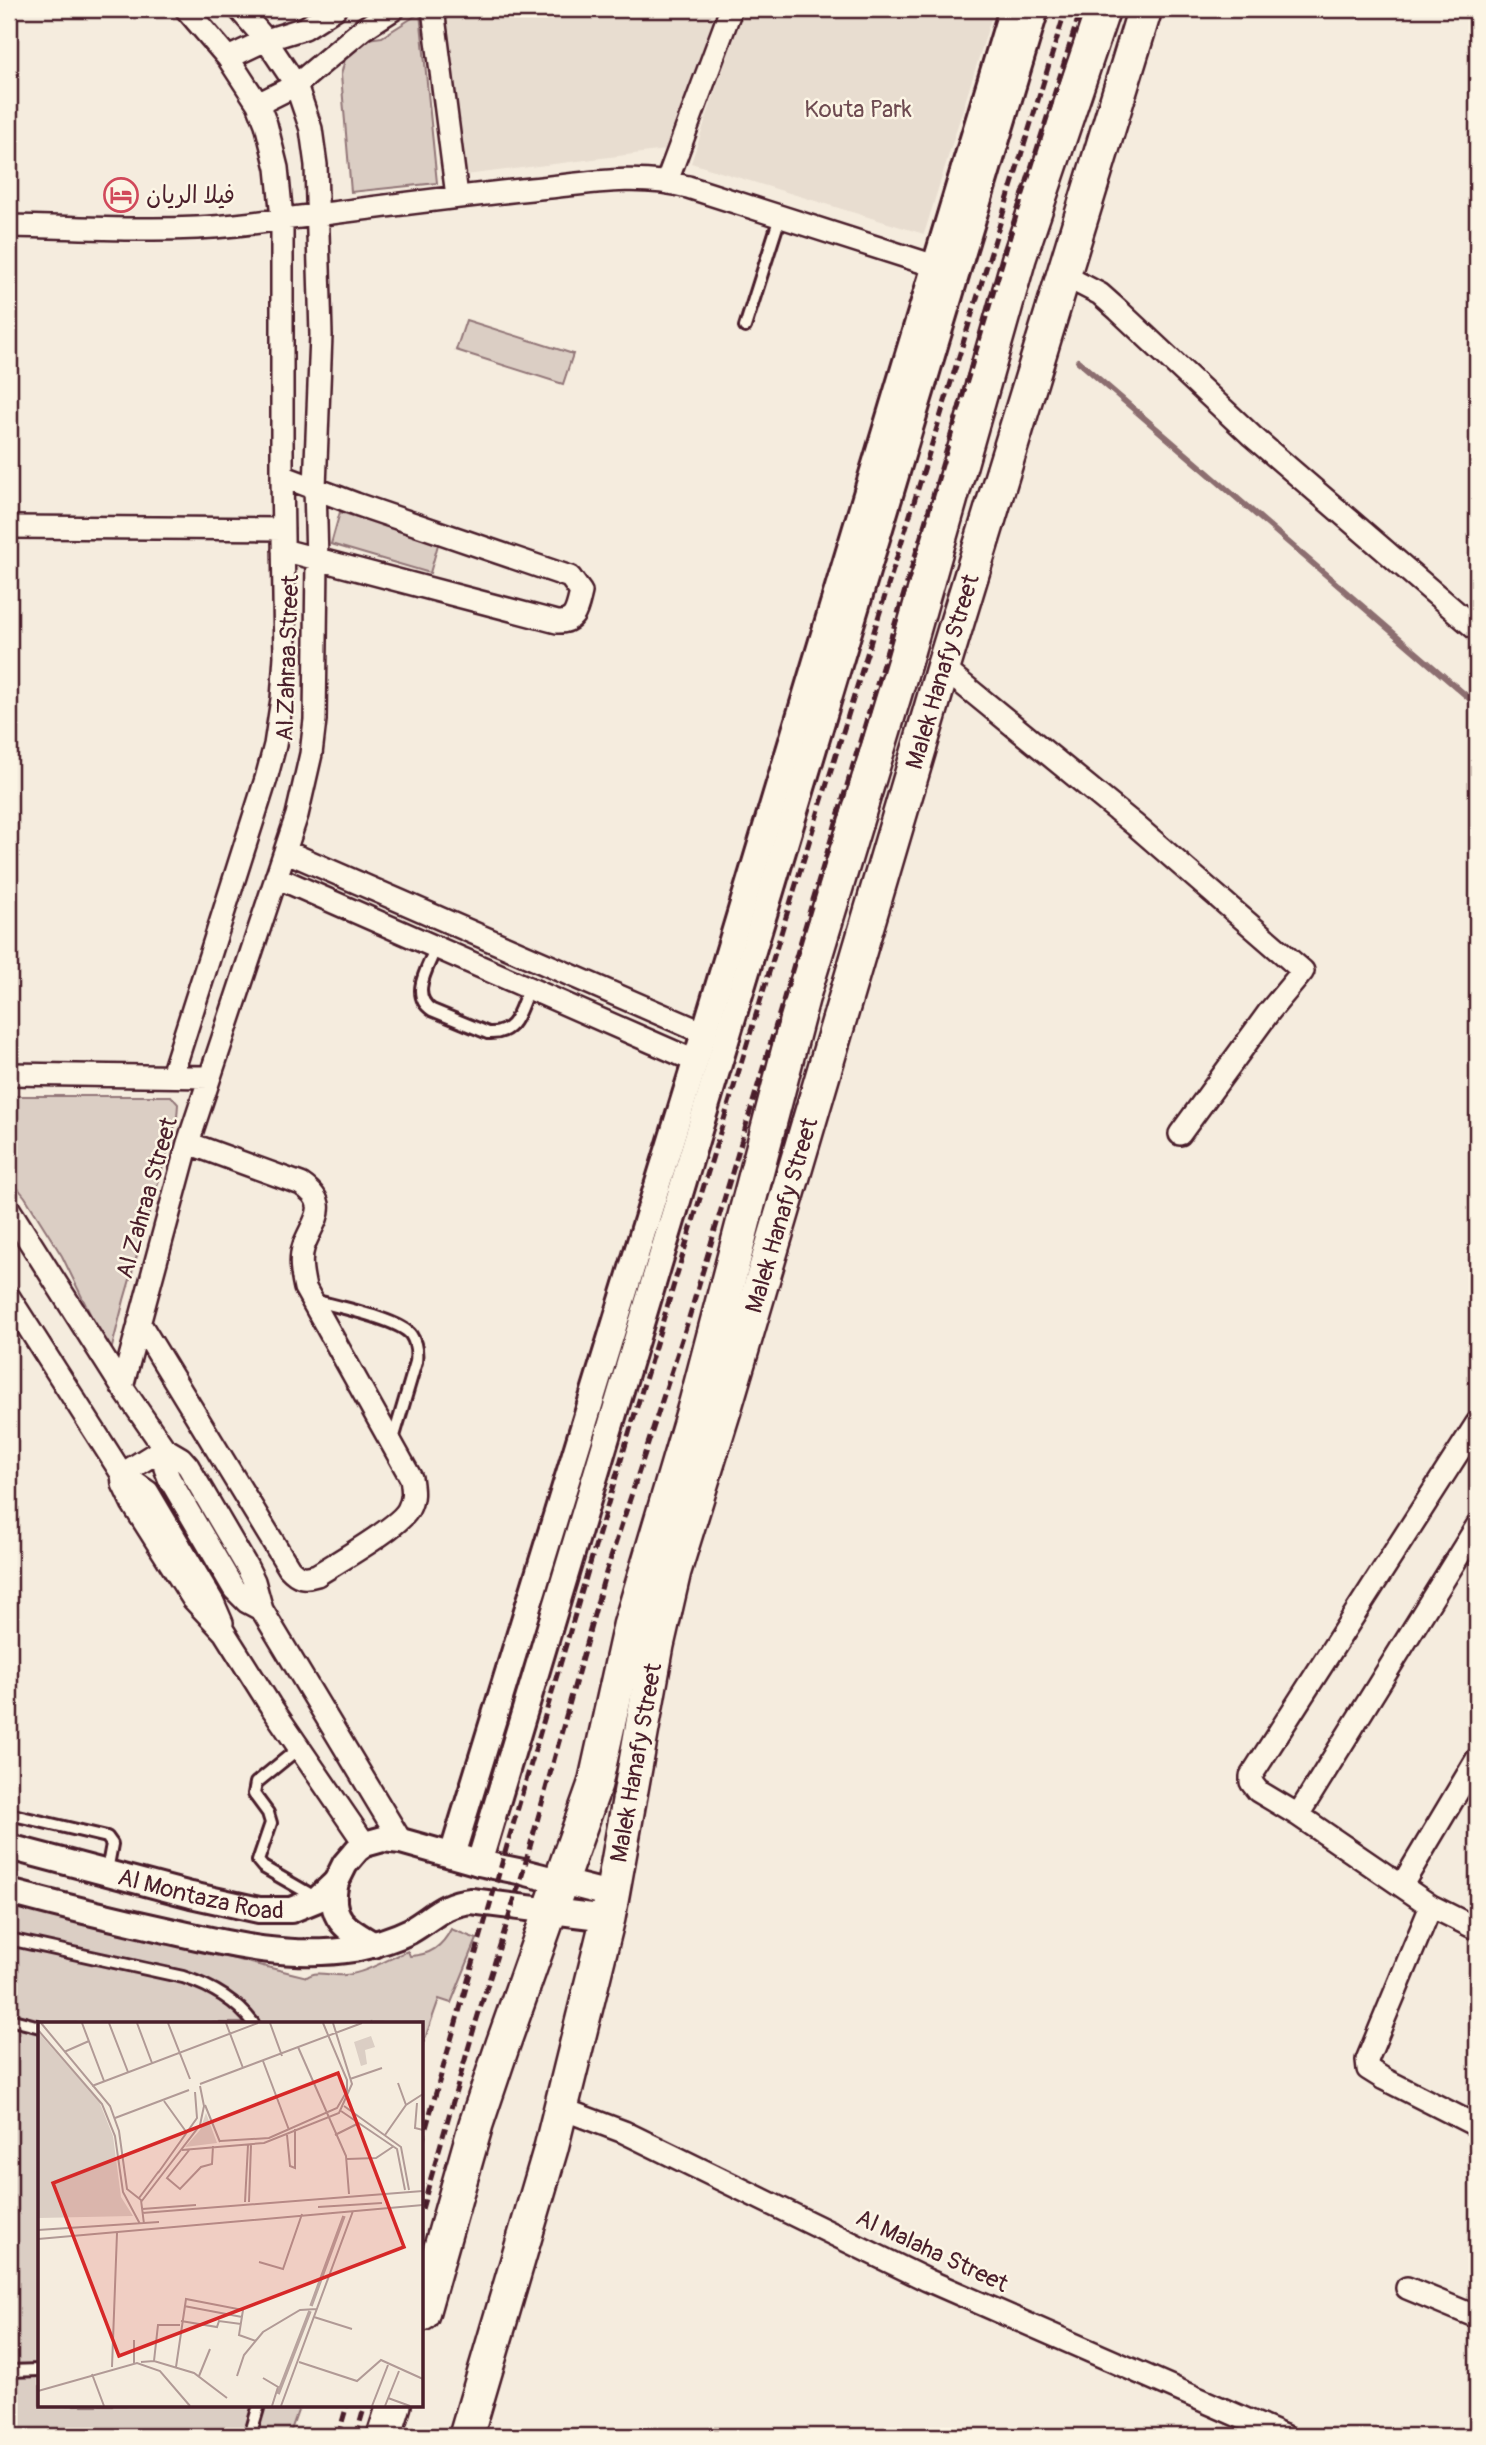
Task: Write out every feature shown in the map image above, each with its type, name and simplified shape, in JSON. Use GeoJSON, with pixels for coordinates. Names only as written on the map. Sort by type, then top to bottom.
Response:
{"type":"FeatureCollection","features":[{"type":"Feature","properties":{"kind":"highway","name":"Malek Hanafy Street"},"geometry":{"type":"LineString","coordinates":[[466,2436],[551,2148],[610,1906],[660,1633],[802,999],[904,663],[1019,258],[1103,9]]}},
{"type":"Feature","properties":{"kind":"highway","name":"Malek Hanafy Street"},"geometry":{"type":"LineString","coordinates":[[424,2307],[476,2124],[595,1784],[629,1626],[710,1407],[1065,276],[1145,9]]}},
{"type":"Feature","properties":{"kind":"highway"},"geometry":{"type":"LineString","coordinates":[[384,2436],[394,2406]]}},
{"type":"Feature","properties":{"kind":"street","name":"Al Zahraa Street"},"geometry":{"type":"LineString","coordinates":[[172,1075],[275,746],[285,656],[282,218],[273,148],[258,104],[228,58],[186,9]]}},
{"type":"Feature","properties":{"kind":"street","name":"Al Zahraa Street"},"geometry":{"type":"LineString","coordinates":[[122,1387],[188,1143],[297,814],[314,732],[317,695],[315,487],[321,335],[316,165],[311,129],[296,85],[266,40],[239,9]]}},
{"type":"Feature","properties":{"kind":"street"},"geometry":{"type":"LineString","coordinates":[[228,58],[266,40],[304,28],[335,9]]}},
{"type":"Feature","properties":{"kind":"street"},"geometry":{"type":"LineString","coordinates":[[258,104],[296,85],[363,29],[394,9]]}},
{"type":"Feature","properties":{"kind":"street"},"geometry":{"type":"LineString","coordinates":[[433,9],[457,196]]}},
{"type":"Feature","properties":{"kind":"street"},"geometry":{"type":"LineString","coordinates":[[667,181],[731,9]]}},
{"type":"Feature","properties":{"kind":"street"},"geometry":{"type":"LineString","coordinates":[[452,1855],[704,1033],[1012,9]]}},
{"type":"Feature","properties":{"kind":"street"},"geometry":{"type":"LineString","coordinates":[[479,1863],[1036,9]]}},
{"type":"Feature","properties":{"kind":"street"},"geometry":{"type":"LineString","coordinates":[[9,226],[197,228],[609,180],[667,181],[935,266]]}},
{"type":"Feature","properties":{"kind":"street"},"geometry":{"type":"LineString","coordinates":[[1065,276],[1100,294],[1252,436],[1477,630]]}},
{"type":"Feature","properties":{"kind":"street"},"geometry":{"type":"LineString","coordinates":[[9,527],[283,540],[317,560],[556,622],[566,622],[574,616],[581,592],[570,577],[282,476]]}},
{"type":"Feature","properties":{"kind":"street"},"geometry":{"type":"LineString","coordinates":[[943,668],[1135,825],[1303,971],[1269,1012],[1180,1134]]}},
{"type":"Feature","properties":{"kind":"street"},"geometry":{"type":"LineString","coordinates":[[285,851],[704,1033]]}},
{"type":"Feature","properties":{"kind":"street"},"geometry":{"type":"LineString","coordinates":[[276,877],[695,1061]]}},
{"type":"Feature","properties":{"kind":"street"},"geometry":{"type":"LineString","coordinates":[[9,1074],[209,1077]]}},
{"type":"Feature","properties":{"kind":"street"},"geometry":{"type":"LineString","coordinates":[[139,1322],[296,1576],[306,1578],[317,1575],[407,1513],[414,1496],[411,1478],[305,1288],[300,1267],[304,1246],[319,1215],[318,1202],[311,1191],[301,1184],[188,1143]]}},
{"type":"Feature","properties":{"kind":"street"},"geometry":{"type":"LineString","coordinates":[[9,1209],[164,1448],[163,1458],[169,1478],[234,1589],[247,1602],[262,1610],[401,1841]]}},
{"type":"Feature","properties":{"kind":"street"},"geometry":{"type":"LineString","coordinates":[[10,1302],[122,1474],[149,1492],[214,1602],[225,1632],[299,1748],[365,1844]]}},
{"type":"Feature","properties":{"kind":"street"},"geometry":{"type":"LineString","coordinates":[[1477,1423],[1251,1776],[1251,1782],[1258,1791],[1298,1815],[1431,1906],[1477,1929]]}},
{"type":"Feature","properties":{"kind":"street"},"geometry":{"type":"LineString","coordinates":[[122,1474],[164,1448]]}},
{"type":"Feature","properties":{"kind":"street"},"geometry":{"type":"LineString","coordinates":[[1298,1815],[1477,1526]]}},
{"type":"Feature","properties":{"kind":"street"},"geometry":{"type":"LineString","coordinates":[[1402,1885],[1477,1759]]}},
{"type":"Feature","properties":{"kind":"street","name":"Al Montaza Road"},"geometry":{"type":"LineString","coordinates":[[9,1847],[241,1907],[275,1910],[298,1908],[318,1899],[336,1882],[350,1856],[365,1844],[383,1839],[401,1841],[479,1863],[556,1896],[610,1906]]}},
{"type":"Feature","properties":{"kind":"street"},"geometry":{"type":"LineString","coordinates":[[336,1882],[333,1893],[337,1915],[352,1933],[374,1945]]}},
{"type":"Feature","properties":{"kind":"street","name":"Al Montaza Road"},"geometry":{"type":"LineString","coordinates":[[9,1892],[83,1912],[271,1952],[328,1952],[374,1945],[411,1930],[436,1912],[459,1902],[556,1896]]}},
{"type":"Feature","properties":{"kind":"street"},"geometry":{"type":"LineString","coordinates":[[1431,1906],[1367,2060],[1368,2069],[1477,2126]]}},
{"type":"Feature","properties":{"kind":"street"},"geometry":{"type":"LineString","coordinates":[[271,1952],[275,1910]]}},
{"type":"Feature","properties":{"kind":"street","name":"Al Malaha Street"},"geometry":{"type":"LineString","coordinates":[[560,2108],[624,2132],[928,2280],[1284,2436]]}},
{"type":"Feature","properties":{"kind":"street"},"geometry":{"type":"LineString","coordinates":[[1407,2288],[1477,2317]]}},
{"type":"Feature","properties":{"kind":"lane"},"geometry":{"type":"LineString","coordinates":[[745,327],[780,217]]}},
{"type":"Feature","properties":{"kind":"lane"},"geometry":{"type":"LineString","coordinates":[[436,947],[420,986],[419,996],[424,1005],[432,1010],[488,1033],[498,1034],[513,1024],[528,988]]}},
{"type":"Feature","properties":{"kind":"lane"},"geometry":{"type":"LineString","coordinates":[[310,1299],[390,1322],[402,1327],[412,1336],[417,1349],[416,1362],[392,1443]]}},
{"type":"Feature","properties":{"kind":"lane"},"geometry":{"type":"LineString","coordinates":[[299,1748],[256,1783],[254,1794],[268,1813],[271,1823],[258,1861],[263,1867],[318,1899]]}},
{"type":"Feature","properties":{"kind":"lane"},"geometry":{"type":"LineString","coordinates":[[9,1814],[107,1837],[112,1844],[107,1871]]}},
{"type":"Feature","properties":{"kind":"lane"},"geometry":{"type":"LineString","coordinates":[[9,1939],[193,1980],[220,1992],[248,2021]]}},
{"type":"Feature","properties":{"kind":"lane"},"geometry":{"type":"LineString","coordinates":[[9,2019],[38,2026]]}},
{"type":"Feature","properties":{"kind":"lane"},"geometry":{"type":"LineString","coordinates":[[9,2371],[38,2370]]}},
{"type":"Feature","properties":{"kind":"lane"},"geometry":{"type":"LineString","coordinates":[[250,2436],[259,2406]]}},
{"type":"Feature","properties":{"kind":"shaded area"},"geometry":{"type":"Polygon","coordinates":[[[445,9],[724,9],[674,149],[465,175],[445,9]]]}},
{"type":"Feature","properties":{"kind":"shaded area","name":"Kouta Park"},"geometry":{"type":"Polygon","coordinates":[[[743,9],[994,9],[924,234],[691,163],[743,9]]]}},
{"type":"Feature","properties":{"kind":"shaded area"},"geometry":{"type":"Polygon","coordinates":[[[420,13],[437,183],[351,192],[341,75],[345,59],[353,48],[367,39],[382,37],[420,13]]]}},
{"type":"Feature","properties":{"kind":"shaded area"},"geometry":{"type":"Polygon","coordinates":[[[466,320],[573,354],[563,384],[456,350],[466,320]]]}},
{"type":"Feature","properties":{"kind":"shaded area"},"geometry":{"type":"Polygon","coordinates":[[[340,512],[439,541],[430,573],[331,544],[340,512]]]}},
{"type":"Feature","properties":{"kind":"shaded area"},"geometry":{"type":"Polygon","coordinates":[[[9,1096],[171,1096],[178,1104],[177,1118],[110,1355],[62,1256],[25,1197],[9,1177],[9,1096]]]}},
{"type":"Feature","properties":{"kind":"shaded area"},"geometry":{"type":"Polygon","coordinates":[[[9,1903],[307,1977],[320,1973],[353,1974],[408,1951],[410,1956],[424,1954],[444,1941],[451,1929],[477,1939],[451,2003],[439,1999],[424,2041],[424,2022],[38,2022],[38,2406],[300,2406],[289,2436],[9,2436],[9,1903]]]}},
{"type":"Feature","properties":{"kind":"waterway"},"geometry":{"type":"LineString","coordinates":[[1078,361],[1477,705]]}},
{"type":"Feature","properties":{"kind":"railway"},"geometry":{"type":"LineString","coordinates":[[424,2135],[657,1340],[1066,9]]}},
{"type":"Feature","properties":{"kind":"railway"},"geometry":{"type":"LineString","coordinates":[[424,2202],[523,1872],[603,1582],[688,1321],[1016,216],[1081,9]]}},
{"type":"Feature","properties":{"kind":"railway"},"geometry":{"type":"LineString","coordinates":[[338,2436],[347,2406]]}},
{"type":"Feature","properties":{"kind":"railway"},"geometry":{"type":"LineString","coordinates":[[356,2436],[365,2406]]}},
{"type":"Feature","properties":{"kind":"place","name":"فيلا الريان"},"geometry":{"type":"Point","coordinates":[121,195]}}]}
